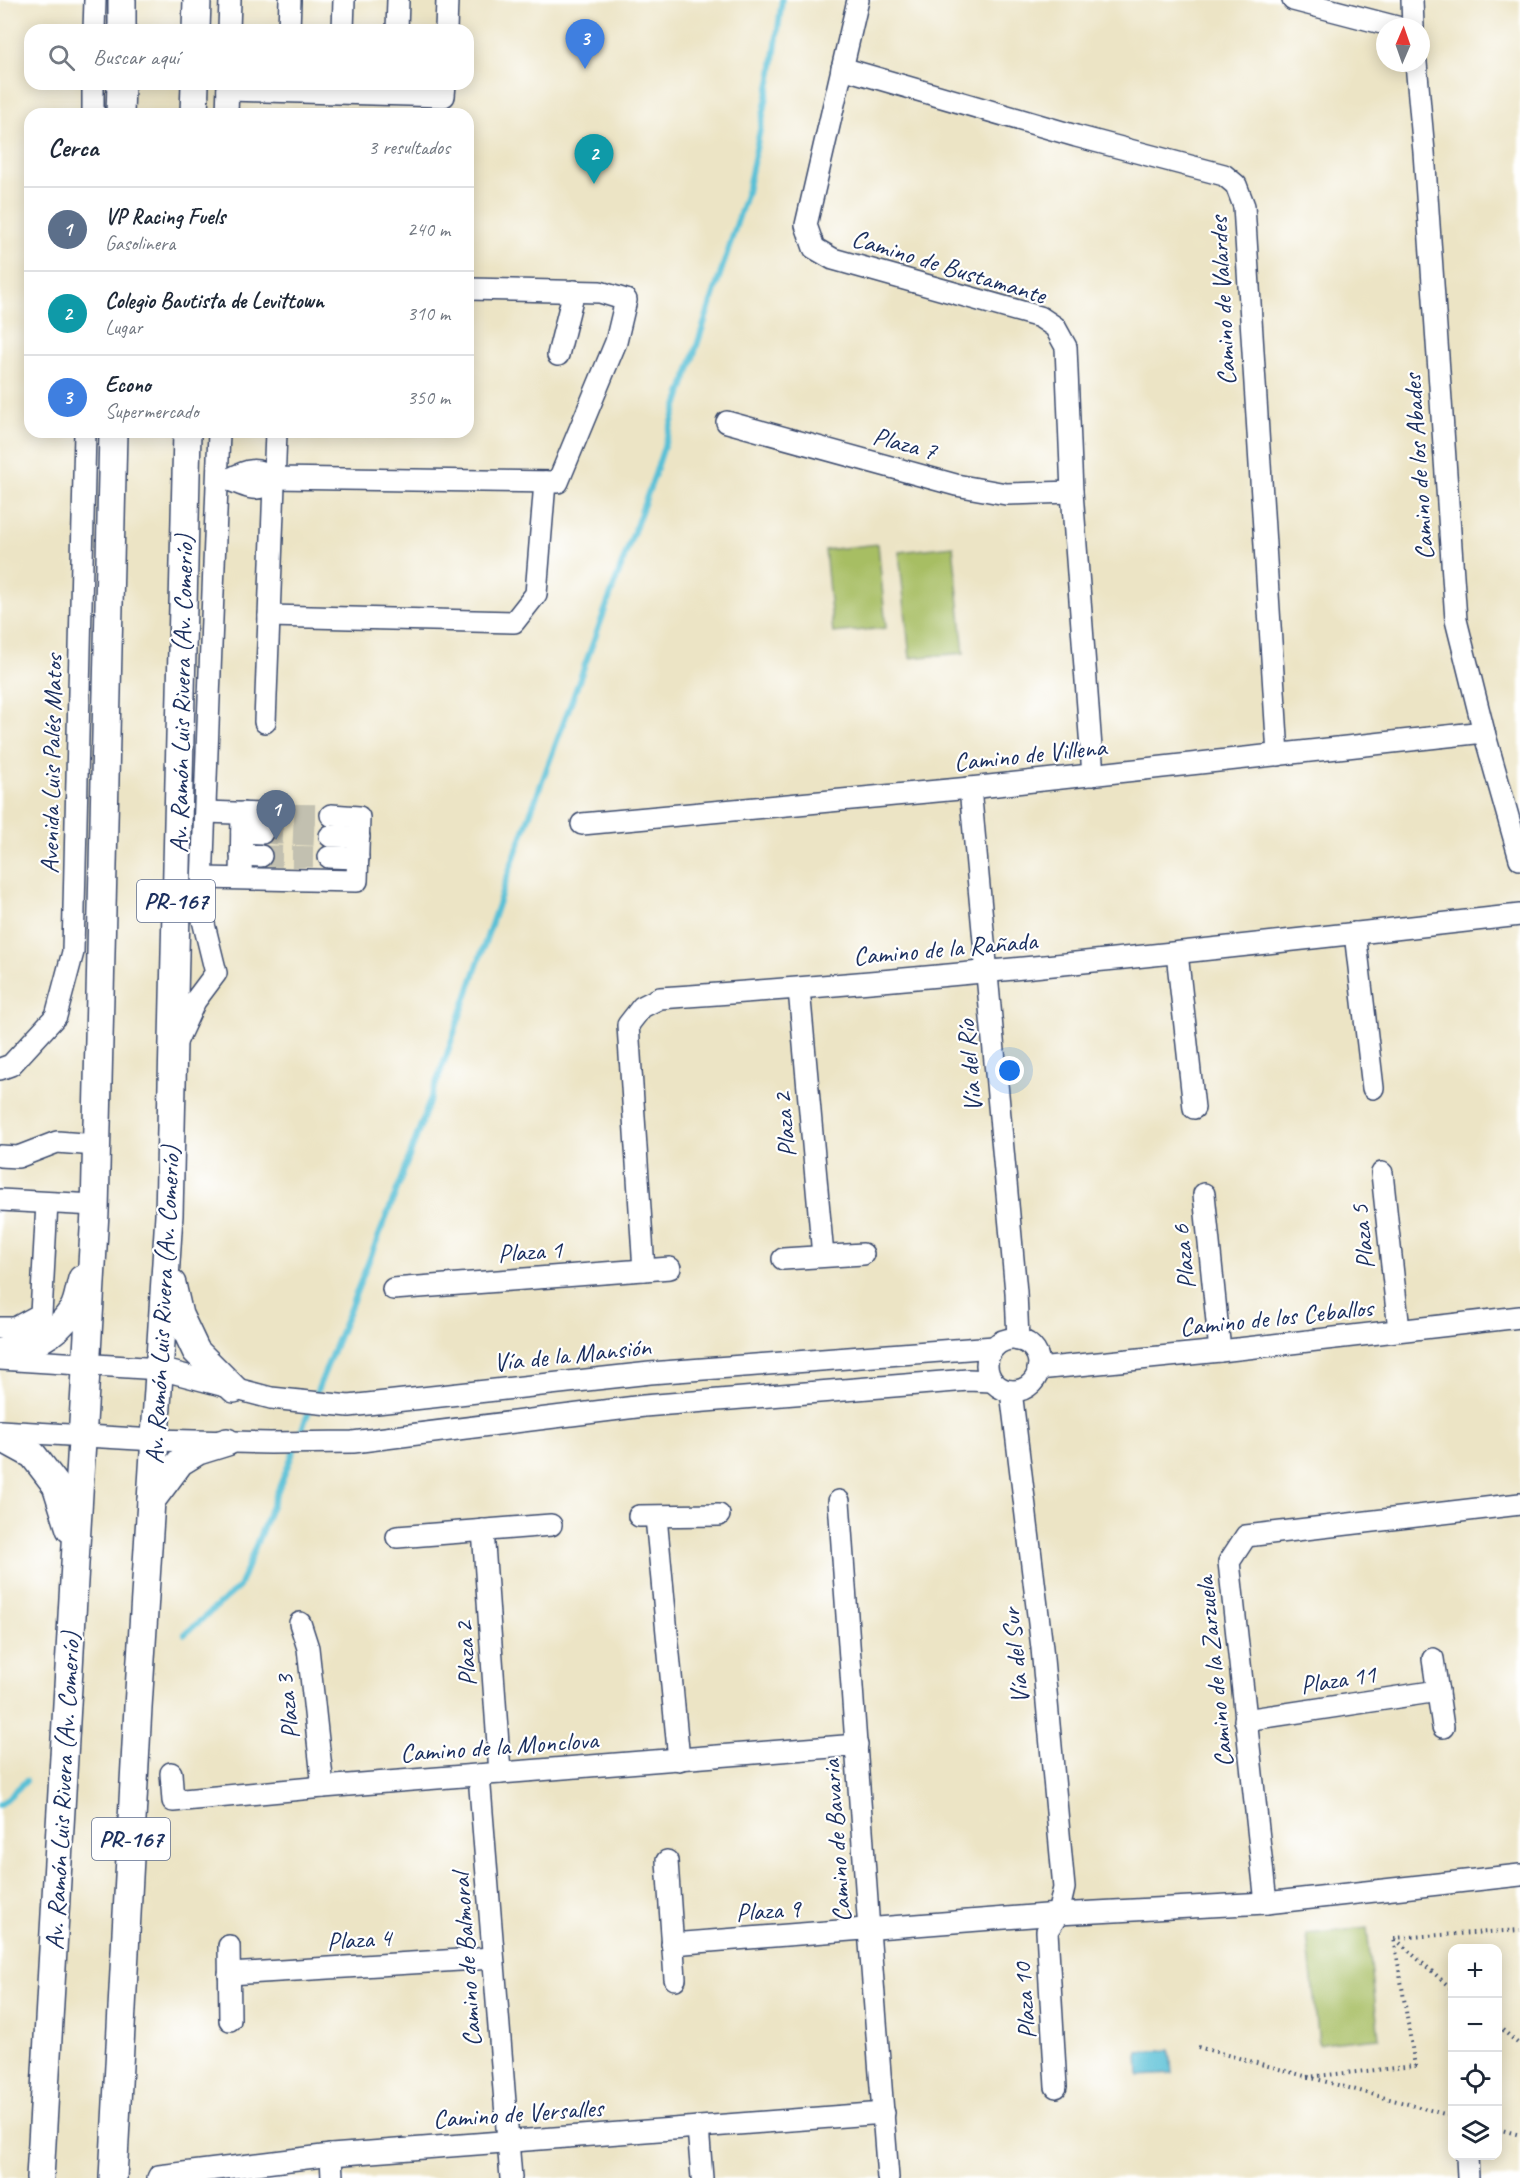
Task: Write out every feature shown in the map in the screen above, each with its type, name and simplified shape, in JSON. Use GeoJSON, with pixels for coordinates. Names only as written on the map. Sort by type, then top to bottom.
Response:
{"type":"FeatureCollection","features":[{"type":"Feature","properties":{"kind":"main road"},"geometry":{"type":"LineString","coordinates":[[122,0],[122,24]]}},
{"type":"Feature","properties":{"kind":"main road"},"geometry":{"type":"LineString","coordinates":[[196,24],[197,0]]}},
{"type":"Feature","properties":{"kind":"main road"},"geometry":{"type":"LineString","coordinates":[[120,90],[120,108]]}},
{"type":"Feature","properties":{"kind":"main road"},"geometry":{"type":"LineString","coordinates":[[194,108],[195,90]]}},
{"type":"Feature","properties":{"kind":"main road","name":"Av. Ramón Luis Rivera (Av. Comerío)"},"geometry":{"type":"LineString","coordinates":[[40,2178],[95,1205],[113,438]]}},
{"type":"Feature","properties":{"kind":"main road","name":"Av. Ramón Luis Rivera (Av. Comerío)"},"geometry":{"type":"LineString","coordinates":[[113,2178],[166,1261],[187,438]]}},
{"type":"Feature","properties":{"kind":"main road"},"geometry":{"type":"LineString","coordinates":[[0,1352],[17,1350],[50,1334],[74,1310],[93,1238]]}},
{"type":"Feature","properties":{"kind":"main road"},"geometry":{"type":"LineString","coordinates":[[166,1261],[179,1315],[196,1352],[234,1389]]}},
{"type":"Feature","properties":{"kind":"main road"},"geometry":{"type":"LineString","coordinates":[[0,1437],[33,1455],[56,1485],[75,1545]]}},
{"type":"Feature","properties":{"kind":"main road"},"geometry":{"type":"LineString","coordinates":[[151,1501],[180,1462],[198,1451],[227,1442]]}},
{"type":"Feature","properties":{"kind":"street"},"geometry":{"type":"LineString","coordinates":[[94,24],[95,0]]}},
{"type":"Feature","properties":{"kind":"street"},"geometry":{"type":"LineString","coordinates":[[229,24],[230,0]]}},
{"type":"Feature","properties":{"kind":"street"},"geometry":{"type":"LineString","coordinates":[[289,24],[290,0]]}},
{"type":"Feature","properties":{"kind":"street"},"geometry":{"type":"LineString","coordinates":[[343,24],[344,0]]}},
{"type":"Feature","properties":{"kind":"street"},"geometry":{"type":"LineString","coordinates":[[397,24],[398,0]]}},
{"type":"Feature","properties":{"kind":"street"},"geometry":{"type":"LineString","coordinates":[[446,24],[447,0]]}},
{"type":"Feature","properties":{"kind":"street","name":"Camino de Bustamante"},"geometry":{"type":"LineString","coordinates":[[858,0],[806,225],[814,248],[833,259],[1040,317],[1055,327],[1066,347],[1072,492],[1093,775]]}},
{"type":"Feature","properties":{"kind":"street"},"geometry":{"type":"LineString","coordinates":[[1293,0],[1376,22]]}},
{"type":"Feature","properties":{"kind":"street"},"geometry":{"type":"LineString","coordinates":[[1412,0],[1413,18]]}},
{"type":"Feature","properties":{"kind":"street","name":"Camino de Valardes"},"geometry":{"type":"LineString","coordinates":[[842,68],[1076,136],[1224,175],[1236,185],[1244,206],[1278,755]]}},
{"type":"Feature","properties":{"kind":"street","name":"Camino de los Abades"},"geometry":{"type":"LineString","coordinates":[[1417,72],[1456,620],[1484,732],[1520,859]]}},
{"type":"Feature","properties":{"kind":"street"},"geometry":{"type":"LineString","coordinates":[[93,90],[93,108]]}},
{"type":"Feature","properties":{"kind":"street"},"geometry":{"type":"LineString","coordinates":[[227,108],[228,90]]}},
{"type":"Feature","properties":{"kind":"street"},"geometry":{"type":"LineString","coordinates":[[396,90],[444,96],[444,90]]}},
{"type":"Feature","properties":{"kind":"street"},"geometry":{"type":"LineString","coordinates":[[224,479],[244,471],[262,471],[274,478],[558,482],[616,342],[626,300],[600,292],[474,289]]}},
{"type":"Feature","properties":{"kind":"street"},"geometry":{"type":"LineString","coordinates":[[558,355],[574,291]]}},
{"type":"Feature","properties":{"kind":"street","name":"Plaza 7"},"geometry":{"type":"LineString","coordinates":[[727,423],[956,485],[1006,494],[1072,492]]}},
{"type":"Feature","properties":{"kind":"street","name":"Avenida Luis Palés Matos"},"geometry":{"type":"LineString","coordinates":[[0,1069],[11,1065],[56,1016],[73,952],[85,438]]}},
{"type":"Feature","properties":{"kind":"street"},"geometry":{"type":"LineString","coordinates":[[173,1048],[195,1001],[216,973],[201,912],[224,479],[220,438]]}},
{"type":"Feature","properties":{"kind":"street"},"geometry":{"type":"LineString","coordinates":[[265,722],[276,438]]}},
{"type":"Feature","properties":{"kind":"street"},"geometry":{"type":"LineString","coordinates":[[269,616],[514,622],[536,594],[545,482]]}},
{"type":"Feature","properties":{"kind":"street","name":"Camino de Villena"},"geometry":{"type":"LineString","coordinates":[[582,824],[970,788],[1484,732]]}},
{"type":"Feature","properties":{"kind":"street","name":"Vía del Río"},"geometry":{"type":"LineString","coordinates":[[970,788],[1016,1292],[1018,1340]]}},
{"type":"Feature","properties":{"kind":"street"},"geometry":{"type":"LineString","coordinates":[[206,812],[252,823],[251,855],[241,878]]}},
{"type":"Feature","properties":{"kind":"street"},"geometry":{"type":"LineString","coordinates":[[203,879],[357,881],[359,817],[330,826]]}},
{"type":"Feature","properties":{"kind":"street"},"geometry":{"type":"LineString","coordinates":[[329,857],[358,858]]}},
{"type":"Feature","properties":{"kind":"street","name":"Camino de la Rañada"},"geometry":{"type":"LineString","coordinates":[[644,1270],[628,1025],[642,1007],[660,998],[799,989],[988,972],[1520,915]]}},
{"type":"Feature","properties":{"kind":"street"},"geometry":{"type":"LineString","coordinates":[[1355,933],[1373,1088]]}},
{"type":"Feature","properties":{"kind":"street"},"geometry":{"type":"LineString","coordinates":[[1177,953],[1194,1108]]}},
{"type":"Feature","properties":{"kind":"street","name":"Plaza 2"},"geometry":{"type":"LineString","coordinates":[[799,989],[823,1256]]}},
{"type":"Feature","properties":{"kind":"street"},"geometry":{"type":"LineString","coordinates":[[0,1156],[18,1157],[57,1142],[96,1145]]}},
{"type":"Feature","properties":{"kind":"street","name":"Plaza 5"},"geometry":{"type":"LineString","coordinates":[[1382,1173],[1399,1330]]}},
{"type":"Feature","properties":{"kind":"street","name":"Plaza 6"},"geometry":{"type":"LineString","coordinates":[[1204,1194],[1220,1351]]}},
{"type":"Feature","properties":{"kind":"street"},"geometry":{"type":"LineString","coordinates":[[0,1200],[95,1205]]}},
{"type":"Feature","properties":{"kind":"street"},"geometry":{"type":"LineString","coordinates":[[0,1328],[15,1328],[40,1314],[47,1203]]}},
{"type":"Feature","properties":{"kind":"street"},"geometry":{"type":"LineString","coordinates":[[783,1259],[862,1254]]}},
{"type":"Feature","properties":{"kind":"street","name":"Plaza 1"},"geometry":{"type":"LineString","coordinates":[[393,1289],[670,1268]]}},
{"type":"Feature","properties":{"kind":"street","name":"Camino de los Ceballos"},"geometry":{"type":"LineString","coordinates":[[1038,1369],[1520,1317]]}},
{"type":"Feature","properties":{"kind":"street"},"geometry":{"type":"LineString","coordinates":[[1005,1340],[1018,1340],[1029,1345],[1037,1356],[1038,1369],[1029,1385],[1020,1390],[1011,1391],[1000,1388],[992,1381],[987,1364],[994,1347],[1005,1340]]}},
{"type":"Feature","properties":{"kind":"street","name":"Vía de la Mansión"},"geometry":{"type":"LineString","coordinates":[[0,1359],[160,1369],[271,1398],[349,1406],[650,1372],[994,1347]]}},
{"type":"Feature","properties":{"kind":"street"},"geometry":{"type":"LineString","coordinates":[[0,1431],[155,1440],[353,1442],[644,1406],[969,1380],[992,1381]]}},
{"type":"Feature","properties":{"kind":"street","name":"Vía del Sur"},"geometry":{"type":"LineString","coordinates":[[1011,1391],[1015,1442],[1042,1648],[1064,1888],[1058,1914]]}},
{"type":"Feature","properties":{"kind":"street","name":"Camino de Bavaria"},"geometry":{"type":"LineString","coordinates":[[839,1501],[888,2178]]}},
{"type":"Feature","properties":{"kind":"street","name":"Camino de la Zarzuela"},"geometry":{"type":"LineString","coordinates":[[1266,1903],[1229,1562],[1246,1536],[1520,1504]]}},
{"type":"Feature","properties":{"kind":"street"},"geometry":{"type":"LineString","coordinates":[[679,1760],[648,1517],[719,1515]]}},
{"type":"Feature","properties":{"kind":"street"},"geometry":{"type":"LineString","coordinates":[[397,1537],[551,1525]]}},
{"type":"Feature","properties":{"kind":"street","name":"Plaza 2"},"geometry":{"type":"LineString","coordinates":[[483,1530],[490,1774]]}},
{"type":"Feature","properties":{"kind":"street","name":"Plaza 3"},"geometry":{"type":"LineString","coordinates":[[300,1623],[308,1648],[323,1787]]}},
{"type":"Feature","properties":{"kind":"street"},"geometry":{"type":"LineString","coordinates":[[1433,1659],[1443,1727]]}},
{"type":"Feature","properties":{"kind":"street","name":"Plaza 11"},"geometry":{"type":"LineString","coordinates":[[1245,1720],[1438,1691]]}},
{"type":"Feature","properties":{"kind":"street","name":"Camino de la Monclova"},"geometry":{"type":"LineString","coordinates":[[171,1773],[173,1801],[857,1745]]}},
{"type":"Feature","properties":{"kind":"street","name":"Camino de Balmoral"},"geometry":{"type":"LineString","coordinates":[[490,1774],[493,1958],[508,2141]]}},
{"type":"Feature","properties":{"kind":"street"},"geometry":{"type":"LineString","coordinates":[[667,1861],[675,1979]]}},
{"type":"Feature","properties":{"kind":"street"},"geometry":{"type":"LineString","coordinates":[[869,1930],[1058,1914],[1266,1903],[1520,1875]]}},
{"type":"Feature","properties":{"kind":"street","name":"Plaza 10"},"geometry":{"type":"LineString","coordinates":[[1056,2087],[1047,1931],[1058,1914]]}},
{"type":"Feature","properties":{"kind":"street","name":"Plaza 9"},"geometry":{"type":"LineString","coordinates":[[672,1944],[869,1930]]}},
{"type":"Feature","properties":{"kind":"street"},"geometry":{"type":"LineString","coordinates":[[229,1946],[230,2019]]}},
{"type":"Feature","properties":{"kind":"street","name":"Plaza 4"},"geometry":{"type":"LineString","coordinates":[[229,1974],[493,1958]]}},
{"type":"Feature","properties":{"kind":"street","name":"Camino de Versalles"},"geometry":{"type":"LineString","coordinates":[[158,2178],[159,2176],[331,2155],[884,2113]]}},
{"type":"Feature","properties":{"kind":"street"},"geometry":{"type":"LineString","coordinates":[[698,2127],[702,2178]]}},
{"type":"Feature","properties":{"kind":"street"},"geometry":{"type":"LineString","coordinates":[[508,2141],[511,2178]]}},
{"type":"Feature","properties":{"kind":"street"},"geometry":{"type":"LineString","coordinates":[[331,2155],[332,2178]]}},
{"type":"Feature","properties":{"kind":"street"},"geometry":{"type":"LineString","coordinates":[[1467,2160],[1468,2178]]}},
{"type":"Feature","properties":{"kind":"path"},"geometry":{"type":"LineString","coordinates":[[1394,1938],[1520,1929]]}},
{"type":"Feature","properties":{"kind":"path"},"geometry":{"type":"LineString","coordinates":[[1394,1938],[1448,1985]]}},
{"type":"Feature","properties":{"kind":"path"},"geometry":{"type":"LineString","coordinates":[[1307,2077],[1416,2066],[1394,1938]]}},
{"type":"Feature","properties":{"kind":"path"},"geometry":{"type":"LineString","coordinates":[[1502,2030],[1520,2045]]}},
{"type":"Feature","properties":{"kind":"path"},"geometry":{"type":"LineString","coordinates":[[1198,2047],[1448,2115]]}},
{"type":"Feature","properties":{"kind":"path"},"geometry":{"type":"LineString","coordinates":[[1502,2130],[1520,2135]]}},
{"type":"Feature","properties":{"kind":"green space"},"geometry":{"type":"Polygon","coordinates":[[[878,544],[886,628],[833,633],[825,550],[878,544]]]}},
{"type":"Feature","properties":{"kind":"green space"},"geometry":{"type":"Polygon","coordinates":[[[953,546],[964,653],[910,658],[899,552],[953,546]]]}},
{"type":"Feature","properties":{"kind":"green space"},"geometry":{"type":"Polygon","coordinates":[[[1367,1928],[1379,2038],[1319,2044],[1307,1934],[1367,1928]]]}},
{"type":"Feature","properties":{"kind":"water"},"geometry":{"type":"Polygon","coordinates":[[[1170,2050],[1172,2074],[1139,2076],[1138,2052],[1170,2050]]]}},
{"type":"Feature","properties":{"kind":"waterway"},"geometry":{"type":"LineString","coordinates":[[298,1439],[395,1195],[447,1054],[511,866],[655,474],[747,192],[772,73],[782,0]]}},
{"type":"Feature","properties":{"kind":"waterway"},"geometry":{"type":"LineString","coordinates":[[185,1634],[239,1587],[295,1448]]}},
{"type":"Feature","properties":{"kind":"waterway"},"geometry":{"type":"LineString","coordinates":[[0,1805],[26,1781]]}},
{"type":"Feature","properties":{"kind":"tunnel"},"geometry":{"type":"LineString","coordinates":[[263,814],[331,815]]}},
{"type":"Feature","properties":{"kind":"tunnel"},"geometry":{"type":"LineString","coordinates":[[262,833],[330,836]]}},
{"type":"Feature","properties":{"kind":"tunnel"},"geometry":{"type":"LineString","coordinates":[[261,856],[329,857]]}},
{"type":"Feature","properties":{"kind":"place","name":"Econo"},"geometry":{"type":"Point","coordinates":[585,69]}},
{"type":"Feature","properties":{"kind":"place","name":"Colegio Bautista de Levittown"},"geometry":{"type":"Point","coordinates":[594,184]}},
{"type":"Feature","properties":{"kind":"place","name":"VP Racing Fuels"},"geometry":{"type":"Point","coordinates":[276,840]}}]}
